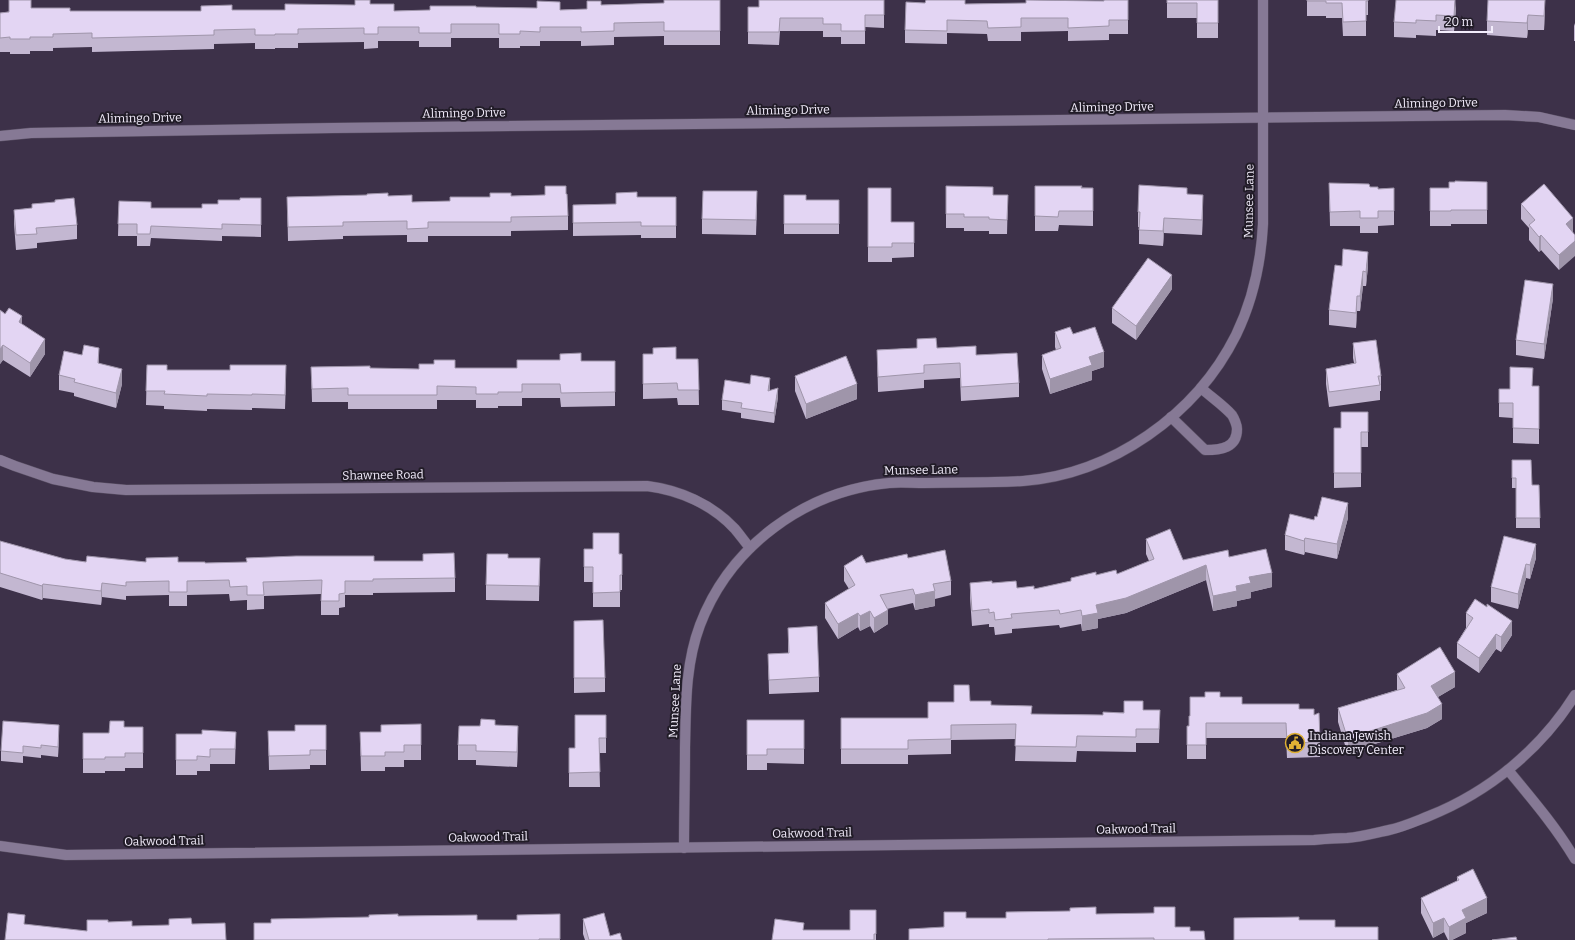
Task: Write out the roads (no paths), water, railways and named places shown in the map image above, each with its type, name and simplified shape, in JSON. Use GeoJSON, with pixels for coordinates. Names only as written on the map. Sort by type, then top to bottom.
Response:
{"type":"FeatureCollection","features":[{"type":"Feature","properties":{"kind":"street","name":"Munsee Lane"},"geometry":{"type":"LineString","coordinates":[[684,848],[686,692],[690,658],[700,626],[710,602],[733,566],[750,548],[789,516],[818,500],[858,487],[891,482],[1007,482],[1055,476],[1083,468],[1109,458],[1138,442],[1171,417],[1201,388],[1220,363],[1236,335],[1246,312],[1255,280],[1261,248],[1263,224],[1263,0]]}},
{"type":"Feature","properties":{"kind":"street","name":"Alimingo Drive"},"geometry":{"type":"LineString","coordinates":[[0,136],[31,133],[333,128],[1522,116],[1555,120],[1575,125]]}},
{"type":"Feature","properties":{"kind":"street"},"geometry":{"type":"LineString","coordinates":[[1171,417],[1205,450],[1218,450],[1229,446],[1236,438],[1237,427],[1233,415],[1201,388]]}},
{"type":"Feature","properties":{"kind":"street","name":"Shawnee Road"},"geometry":{"type":"LineString","coordinates":[[0,460],[54,479],[94,487],[126,490],[647,486],[679,492],[715,511],[734,528],[750,548]]}},
{"type":"Feature","properties":{"kind":"street","name":"Oakwood Trail"},"geometry":{"type":"LineString","coordinates":[[0,846],[66,856],[1314,840],[1347,838],[1388,830],[1459,803],[1508,770],[1544,737],[1564,712],[1575,695]]}},
{"type":"Feature","properties":{"kind":"street"},"geometry":{"type":"LineString","coordinates":[[1508,770],[1560,836],[1575,860]]}},
{"type":"Feature","properties":{"kind":"place","name":"Indiana Jewish Discovery Center"},"geometry":{"type":"Point","coordinates":[1295,743]}}]}
